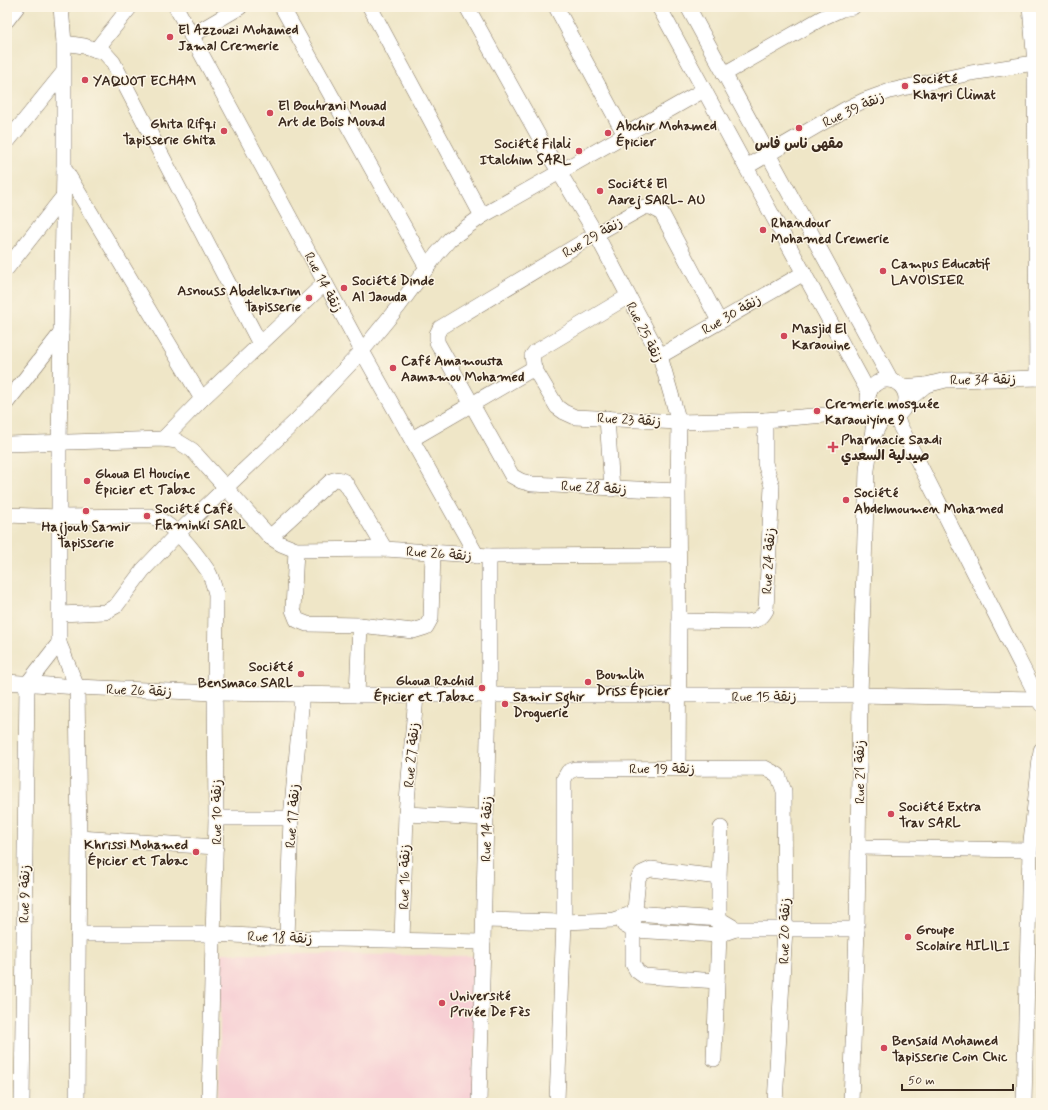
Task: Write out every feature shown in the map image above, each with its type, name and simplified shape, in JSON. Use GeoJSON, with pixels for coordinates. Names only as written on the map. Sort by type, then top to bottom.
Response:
{"type":"FeatureCollection","features":[{"type":"Feature","properties":{"kind":"street"},"geometry":{"type":"LineString","coordinates":[[7,20],[17,7]]}},
{"type":"Feature","properties":{"kind":"street"},"geometry":{"type":"LineString","coordinates":[[61,7],[64,43],[64,168],[59,443],[59,643],[77,687],[79,838],[77,1103]]}},
{"type":"Feature","properties":{"kind":"street"},"geometry":{"type":"LineString","coordinates":[[96,50],[130,7]]}},
{"type":"Feature","properties":{"kind":"street","name":"Rue 14 زنقة"},"geometry":{"type":"LineString","coordinates":[[176,7],[362,351],[412,439],[483,556],[490,696],[479,1103]]}},
{"type":"Feature","properties":{"kind":"street"},"geometry":{"type":"LineString","coordinates":[[191,36],[240,7]]}},
{"type":"Feature","properties":{"kind":"street"},"geometry":{"type":"LineString","coordinates":[[282,7],[426,268]]}},
{"type":"Feature","properties":{"kind":"street"},"geometry":{"type":"LineString","coordinates":[[370,7],[482,216]]}},
{"type":"Feature","properties":{"kind":"street","name":"Rue 25 زنقة"},"geometry":{"type":"LineString","coordinates":[[467,7],[596,234],[627,297],[660,356],[679,422],[679,696]]}},
{"type":"Feature","properties":{"kind":"street"},"geometry":{"type":"LineString","coordinates":[[556,7],[625,135]]}},
{"type":"Feature","properties":{"kind":"street"},"geometry":{"type":"LineString","coordinates":[[659,7],[869,393],[870,406],[882,414],[1035,680],[1039,702]]}},
{"type":"Feature","properties":{"kind":"street"},"geometry":{"type":"LineString","coordinates":[[688,7],[896,384],[906,396],[904,408],[882,414]]}},
{"type":"Feature","properties":{"kind":"street"},"geometry":{"type":"LineString","coordinates":[[724,74],[822,18],[842,9],[853,7]]}},
{"type":"Feature","properties":{"kind":"street"},"geometry":{"type":"LineString","coordinates":[[1030,7],[1038,63],[1039,378]]}},
{"type":"Feature","properties":{"kind":"street"},"geometry":{"type":"LineString","coordinates":[[64,43],[84,46],[104,52],[113,62],[260,344]]}},
{"type":"Feature","properties":{"kind":"street","name":"Rue 39 زنقة"},"geometry":{"type":"LineString","coordinates":[[746,167],[846,109],[890,91],[971,73],[1038,63]]}},
{"type":"Feature","properties":{"kind":"street"},"geometry":{"type":"LineString","coordinates":[[7,142],[12,124],[63,73]]}},
{"type":"Feature","properties":{"kind":"street"},"geometry":{"type":"LineString","coordinates":[[60,614],[105,612],[116,606],[143,570],[178,533],[298,420],[362,351],[450,239],[482,216],[704,90]]}},
{"type":"Feature","properties":{"kind":"street"},"geometry":{"type":"LineString","coordinates":[[64,168],[202,399]]}},
{"type":"Feature","properties":{"kind":"street"},"geometry":{"type":"LineString","coordinates":[[7,268],[63,197]]}},
{"type":"Feature","properties":{"kind":"street","name":"Rue 29 زنقة"},"geometry":{"type":"LineString","coordinates":[[472,403],[438,342],[436,334],[440,328],[596,234],[644,207],[651,207],[661,212],[719,321]]}},
{"type":"Feature","properties":{"kind":"street","name":"Rue 30 زنقة"},"geometry":{"type":"LineString","coordinates":[[660,356],[804,273]]}},
{"type":"Feature","properties":{"kind":"street"},"geometry":{"type":"LineString","coordinates":[[163,439],[202,399],[325,283]]}},
{"type":"Feature","properties":{"kind":"street"},"geometry":{"type":"LineString","coordinates":[[412,439],[534,368],[532,356],[536,352],[627,297]]}},
{"type":"Feature","properties":{"kind":"street"},"geometry":{"type":"LineString","coordinates":[[7,402],[61,333]]}},
{"type":"Feature","properties":{"kind":"street","name":"Rue 23 زنقة"},"geometry":{"type":"LineString","coordinates":[[534,368],[557,407],[575,417],[679,422],[765,420],[882,414]]}},
{"type":"Feature","properties":{"kind":"street","name":"Rue 34 زنقة"},"geometry":{"type":"LineString","coordinates":[[896,384],[926,385],[946,380],[1039,378]]}},
{"type":"Feature","properties":{"kind":"street"},"geometry":{"type":"LineString","coordinates":[[869,393],[876,383],[882,381],[896,384]]}},
{"type":"Feature","properties":{"kind":"street"},"geometry":{"type":"LineString","coordinates":[[906,402],[926,385]]}},
{"type":"Feature","properties":{"kind":"street","name":"Rue 28 زنقة"},"geometry":{"type":"LineString","coordinates":[[472,403],[512,476],[521,481],[532,484],[678,491]]}},
{"type":"Feature","properties":{"kind":"street","name":"Rue 21 زنقة"},"geometry":{"type":"LineString","coordinates":[[850,1103],[857,929],[860,695],[867,470],[871,441],[882,414]]}},
{"type":"Feature","properties":{"kind":"street"},"geometry":{"type":"LineString","coordinates":[[607,418],[612,489]]}},
{"type":"Feature","properties":{"kind":"street","name":"Rue 24 زنقة"},"geometry":{"type":"LineString","coordinates":[[679,620],[755,621],[762,617],[766,610],[772,486],[765,463],[765,420]]}},
{"type":"Feature","properties":{"kind":"street","name":"Rue 26 زنقة"},"geometry":{"type":"LineString","coordinates":[[7,444],[163,439],[177,441],[192,450],[270,537],[281,544],[296,550],[385,549],[483,556],[678,555]]}},
{"type":"Feature","properties":{"kind":"street"},"geometry":{"type":"LineString","coordinates":[[270,537],[331,481],[340,479],[345,482],[385,549]]}},
{"type":"Feature","properties":{"kind":"street","name":"Rue 10 زنقة"},"geometry":{"type":"LineString","coordinates":[[7,515],[59,517],[150,516],[158,518],[178,533],[208,572],[214,583],[216,594],[216,848],[210,1103]]}},
{"type":"Feature","properties":{"kind":"street"},"geometry":{"type":"LineString","coordinates":[[296,550],[293,610],[297,620],[307,624],[360,625],[413,631],[426,628],[431,618],[433,552]]}},
{"type":"Feature","properties":{"kind":"street"},"geometry":{"type":"LineString","coordinates":[[357,695],[360,625]]}},
{"type":"Feature","properties":{"kind":"street"},"geometry":{"type":"LineString","coordinates":[[27,684],[59,643]]}},
{"type":"Feature","properties":{"kind":"street"},"geometry":{"type":"LineString","coordinates":[[7,682],[77,687]]}},
{"type":"Feature","properties":{"kind":"street","name":"Rue 9 زنقة"},"geometry":{"type":"LineString","coordinates":[[22,1103],[27,684]]}},
{"type":"Feature","properties":{"kind":"street","name":"Rue 26 زنقة"},"geometry":{"type":"LineString","coordinates":[[77,687],[301,694],[490,696]]}},
{"type":"Feature","properties":{"kind":"street","name":"Rue 17 زنقة"},"geometry":{"type":"LineString","coordinates":[[287,938],[291,818],[301,694]]}},
{"type":"Feature","properties":{"kind":"street","name":"Rue 15 زنقة"},"geometry":{"type":"LineString","coordinates":[[490,696],[860,695],[1039,702]]}},
{"type":"Feature","properties":{"kind":"street","name":"Rue 27 زنقة"},"geometry":{"type":"LineString","coordinates":[[406,814],[416,696]]}},
{"type":"Feature","properties":{"kind":"street"},"geometry":{"type":"LineString","coordinates":[[678,768],[679,696]]}},
{"type":"Feature","properties":{"kind":"street"},"geometry":{"type":"LineString","coordinates":[[1024,1103],[1030,850],[1041,750]]}},
{"type":"Feature","properties":{"kind":"street","name":"Rue 19 زنقة"},"geometry":{"type":"LineString","coordinates":[[564,922],[564,779],[568,772],[576,769],[765,768]]}},
{"type":"Feature","properties":{"kind":"street","name":"Rue 20 زنقة"},"geometry":{"type":"LineString","coordinates":[[765,768],[778,775],[784,791],[785,928],[775,1103]]}},
{"type":"Feature","properties":{"kind":"street"},"geometry":{"type":"LineString","coordinates":[[406,814],[486,818]]}},
{"type":"Feature","properties":{"kind":"street","name":"Rue 16 زنقة"},"geometry":{"type":"LineString","coordinates":[[402,940],[406,814]]}},
{"type":"Feature","properties":{"kind":"street"},"geometry":{"type":"LineString","coordinates":[[216,818],[291,818]]}},
{"type":"Feature","properties":{"kind":"street"},"geometry":{"type":"LineString","coordinates":[[714,1059],[719,935],[720,828]]}},
{"type":"Feature","properties":{"kind":"street"},"geometry":{"type":"LineString","coordinates":[[79,838],[216,848]]}},
{"type":"Feature","properties":{"kind":"street"},"geometry":{"type":"LineString","coordinates":[[859,847],[1030,850]]}},
{"type":"Feature","properties":{"kind":"street"},"geometry":{"type":"LineString","coordinates":[[717,981],[644,976],[637,971],[633,964],[633,930],[638,879],[642,873],[651,869],[719,877]]}},
{"type":"Feature","properties":{"kind":"street"},"geometry":{"type":"LineString","coordinates":[[484,920],[564,922],[613,920],[634,913],[719,919],[736,929]]}},
{"type":"Feature","properties":{"kind":"street"},"geometry":{"type":"LineString","coordinates":[[613,920],[633,930],[719,935],[736,929],[857,929]]}},
{"type":"Feature","properties":{"kind":"street"},"geometry":{"type":"LineString","coordinates":[[558,1103],[564,922]]}},
{"type":"Feature","properties":{"kind":"street","name":"Rue 18 زنقة"},"geometry":{"type":"LineString","coordinates":[[78,934],[214,934],[287,938],[483,942]]}},
{"type":"Feature","properties":{"kind":"shaded area"},"geometry":{"type":"Polygon","coordinates":[[[221,953],[476,956],[475,1103],[219,1103],[221,953]]]}},
{"type":"Feature","properties":{"kind":"place","name":"El Azzouzi Mohamed Jamal Cremerie"},"geometry":{"type":"Point","coordinates":[170,37]}},
{"type":"Feature","properties":{"kind":"place","name":"YAQUOT ECHAM"},"geometry":{"type":"Point","coordinates":[85,80]}},
{"type":"Feature","properties":{"kind":"place","name":"Société Khayri Climat"},"geometry":{"type":"Point","coordinates":[905,86]}},
{"type":"Feature","properties":{"kind":"place","name":"El Bouhrani Mouad Art de Bois Mouad"},"geometry":{"type":"Point","coordinates":[270,113]}},
{"type":"Feature","properties":{"kind":"place","name":"مقهى ناس فاس"},"geometry":{"type":"Point","coordinates":[799,128]}},
{"type":"Feature","properties":{"kind":"place","name":"Ghita Rifqi Tapisserie Ghita"},"geometry":{"type":"Point","coordinates":[224,131]}},
{"type":"Feature","properties":{"kind":"place","name":"Abchir Mohamed Épicier"},"geometry":{"type":"Point","coordinates":[608,133]}},
{"type":"Feature","properties":{"kind":"place","name":"Société Filali Italchim SARL"},"geometry":{"type":"Point","coordinates":[579,151]}},
{"type":"Feature","properties":{"kind":"place","name":"Société El Aarej SARL- AU"},"geometry":{"type":"Point","coordinates":[600,191]}},
{"type":"Feature","properties":{"kind":"place","name":"Rhandour Mohamed Cremerie"},"geometry":{"type":"Point","coordinates":[763,230]}},
{"type":"Feature","properties":{"kind":"place","name":"Campus Educatif LAVOISIER"},"geometry":{"type":"Point","coordinates":[883,271]}},
{"type":"Feature","properties":{"kind":"place","name":"Société Dinde Al Jaouda"},"geometry":{"type":"Point","coordinates":[344,288]}},
{"type":"Feature","properties":{"kind":"place","name":"Asnouss Abdelkarim Tapisserie"},"geometry":{"type":"Point","coordinates":[309,298]}},
{"type":"Feature","properties":{"kind":"place","name":"Masjid El Karaouine"},"geometry":{"type":"Point","coordinates":[784,336]}},
{"type":"Feature","properties":{"kind":"place","name":"Café Amamousta Aamamou Mohamed"},"geometry":{"type":"Point","coordinates":[393,368]}},
{"type":"Feature","properties":{"kind":"place","name":"Cremerie mosquée Karaouiyine 9"},"geometry":{"type":"Point","coordinates":[817,411]}},
{"type":"Feature","properties":{"kind":"place","name":"Pharmacie Saadi صيدلية السعدي"},"geometry":{"type":"Point","coordinates":[833,447]}},
{"type":"Feature","properties":{"kind":"place","name":"Ghoua El Houcine Épicier et Tabac"},"geometry":{"type":"Point","coordinates":[87,481]}},
{"type":"Feature","properties":{"kind":"place","name":"Société Abdelmoumen Mohamed"},"geometry":{"type":"Point","coordinates":[846,500]}},
{"type":"Feature","properties":{"kind":"place","name":"Hajjoub Samir Tapisserie"},"geometry":{"type":"Point","coordinates":[86,511]}},
{"type":"Feature","properties":{"kind":"place","name":"Société Café Flaminki SARL"},"geometry":{"type":"Point","coordinates":[147,516]}},
{"type":"Feature","properties":{"kind":"place","name":"Société Bensmaco SARL"},"geometry":{"type":"Point","coordinates":[301,674]}},
{"type":"Feature","properties":{"kind":"place","name":"Boumlih Driss Épicier"},"geometry":{"type":"Point","coordinates":[588,682]}},
{"type":"Feature","properties":{"kind":"place","name":"Ghoua Rachid Épicier et Tabac"},"geometry":{"type":"Point","coordinates":[482,688]}},
{"type":"Feature","properties":{"kind":"place","name":"Samir Sghir Droguerie"},"geometry":{"type":"Point","coordinates":[505,704]}},
{"type":"Feature","properties":{"kind":"place","name":"Société Extra Trav SARL"},"geometry":{"type":"Point","coordinates":[891,814]}},
{"type":"Feature","properties":{"kind":"place","name":"Khrissi Mohamed Épicier et Tabac"},"geometry":{"type":"Point","coordinates":[196,852]}},
{"type":"Feature","properties":{"kind":"place","name":"Groupe Scolaire HILILI"},"geometry":{"type":"Point","coordinates":[908,937]}},
{"type":"Feature","properties":{"kind":"place","name":"Université Privée De Fès"},"geometry":{"type":"Point","coordinates":[442,1003]}},
{"type":"Feature","properties":{"kind":"place","name":"Bensaid Mohamed Tapisserie Coin Chic"},"geometry":{"type":"Point","coordinates":[884,1048]}}]}
